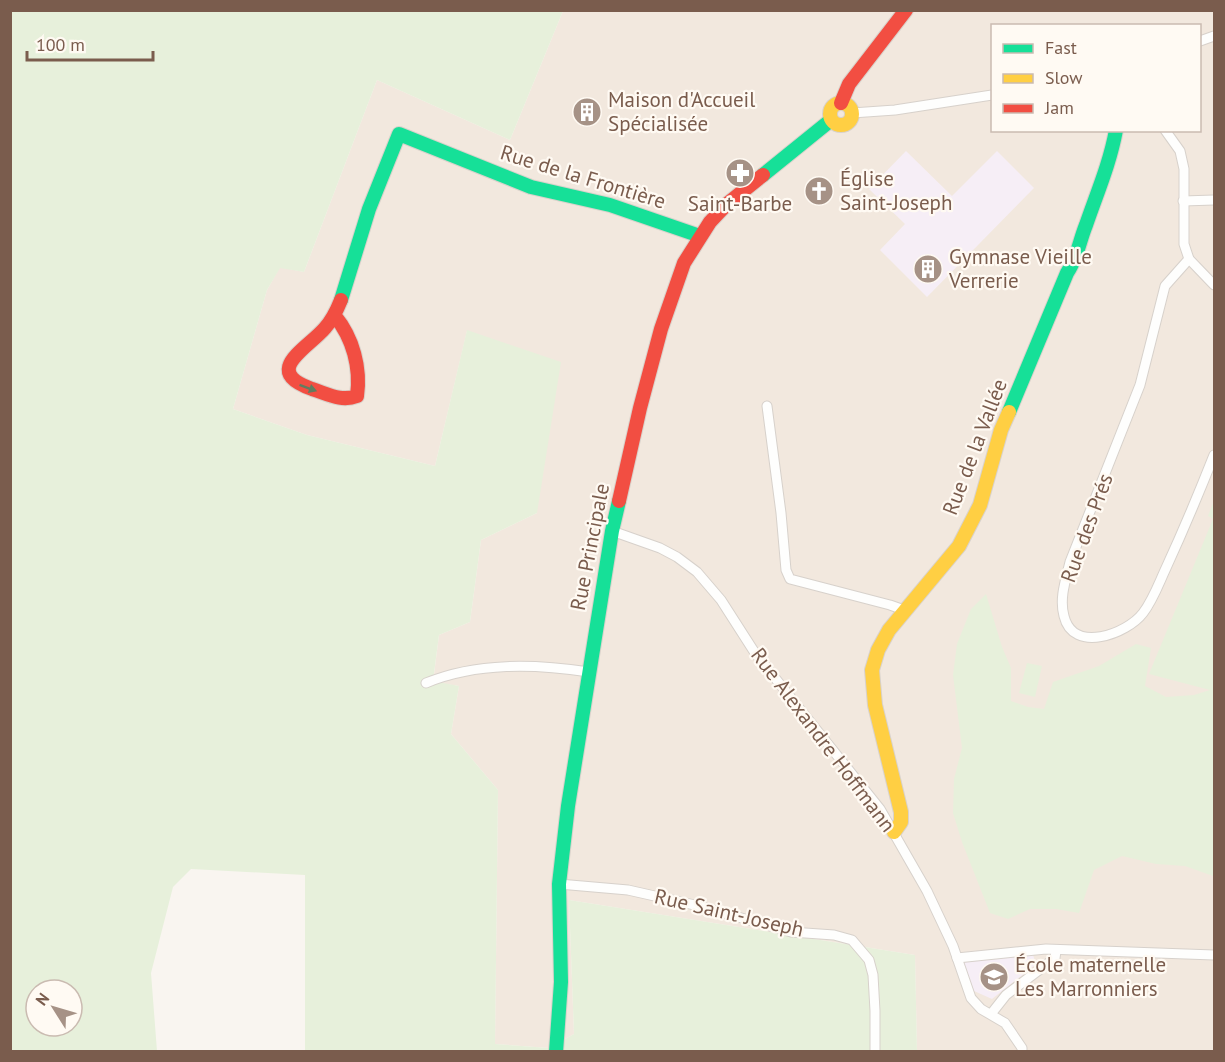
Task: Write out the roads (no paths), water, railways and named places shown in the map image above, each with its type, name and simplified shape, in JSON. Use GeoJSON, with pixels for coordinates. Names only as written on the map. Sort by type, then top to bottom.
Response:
{"type":"FeatureCollection","features":[{"type":"Feature","properties":{"kind":"street"},"geometry":{"type":"LineString","coordinates":[[841,103],[849,84],[906,10]]}},
{"type":"Feature","properties":{"kind":"street"},"geometry":{"type":"LineString","coordinates":[[852,113],[895,110],[991,95]]}},
{"type":"Feature","properties":{"kind":"street"},"geometry":{"type":"LineString","coordinates":[[835,104],[848,105],[852,113],[849,122],[844,125],[838,125],[831,120],[831,108],[835,104]]}},
{"type":"Feature","properties":{"kind":"street","name":"Rue Principale"},"geometry":{"type":"LineString","coordinates":[[556,1052],[561,982],[559,884],[568,806],[612,531],[639,408],[661,329],[684,262],[710,222],[727,204],[831,120]]}},
{"type":"Feature","properties":{"kind":"street","name":"Rue de la Vallée"},"geometry":{"type":"LineString","coordinates":[[894,832],[901,822],[901,812],[875,705],[872,670],[878,650],[889,630],[959,546],[980,505],[1000,430],[1067,273],[1083,242],[1084,229],[1113,152],[1116,132]]}},
{"type":"Feature","properties":{"kind":"street"},"geometry":{"type":"LineString","coordinates":[[1166,132],[1180,151],[1184,169],[1184,244],[1189,259],[1215,285]]}},
{"type":"Feature","properties":{"kind":"street","name":"Rue de la Frontière"},"geometry":{"type":"LineString","coordinates":[[335,316],[369,209],[399,134],[531,188],[610,205],[700,236]]}},
{"type":"Feature","properties":{"kind":"street"},"geometry":{"type":"LineString","coordinates":[[1183,201],[1215,200]]}},
{"type":"Feature","properties":{"kind":"street","name":"Rue des Prés"},"geometry":{"type":"LineString","coordinates":[[1189,259],[1165,286],[1140,386],[1070,562],[1064,587],[1063,606],[1064,618],[1069,628],[1089,638],[1106,636],[1130,625],[1141,616],[1149,604],[1180,537],[1215,455]]}},
{"type":"Feature","properties":{"kind":"street"},"geometry":{"type":"LineString","coordinates":[[335,316],[342,324],[354,350],[360,387],[357,396],[346,400],[296,383],[290,376],[289,365],[293,358],[324,330],[335,316]]}},
{"type":"Feature","properties":{"kind":"street"},"geometry":{"type":"LineString","coordinates":[[767,406],[782,513],[786,570],[790,579],[907,611]]}},
{"type":"Feature","properties":{"kind":"street","name":"Rue Alexandre Hoffmann"},"geometry":{"type":"LineString","coordinates":[[612,531],[660,548],[677,557],[697,572],[720,600],[755,653],[880,810],[927,891],[957,957],[975,1004],[1005,1023],[1022,1047],[1022,1052]]}},
{"type":"Feature","properties":{"kind":"street"},"geometry":{"type":"LineString","coordinates":[[426,683],[479,667],[560,668],[589,672]]}},
{"type":"Feature","properties":{"kind":"street","name":"Rue Saint-Joseph"},"geometry":{"type":"LineString","coordinates":[[559,884],[628,890],[699,906],[791,932],[834,934],[852,940],[869,960],[873,975],[874,1052]]}},
{"type":"Feature","properties":{"kind":"street"},"geometry":{"type":"LineString","coordinates":[[957,957],[1046,949],[1215,955]]}},
{"type":"Feature","properties":{"kind":"street"},"geometry":{"type":"LineString","coordinates":[[991,1014],[1006,995],[1055,958],[1056,951]]}},
{"type":"Feature","properties":{"kind":"place","name":"Maison d'Accueil Spécialisée"},"geometry":{"type":"Point","coordinates":[587,112]}},
{"type":"Feature","properties":{"kind":"place","name":"Saint-Barbe"},"geometry":{"type":"Point","coordinates":[740,173]}},
{"type":"Feature","properties":{"kind":"place","name":"Église Saint-Joseph"},"geometry":{"type":"Point","coordinates":[819,191]}},
{"type":"Feature","properties":{"kind":"place","name":"Gymnase Vieille Verrerie"},"geometry":{"type":"Point","coordinates":[928,269]}},
{"type":"Feature","properties":{"kind":"place","name":"École maternelle Les Marronniers"},"geometry":{"type":"Point","coordinates":[994,977]}}]}
